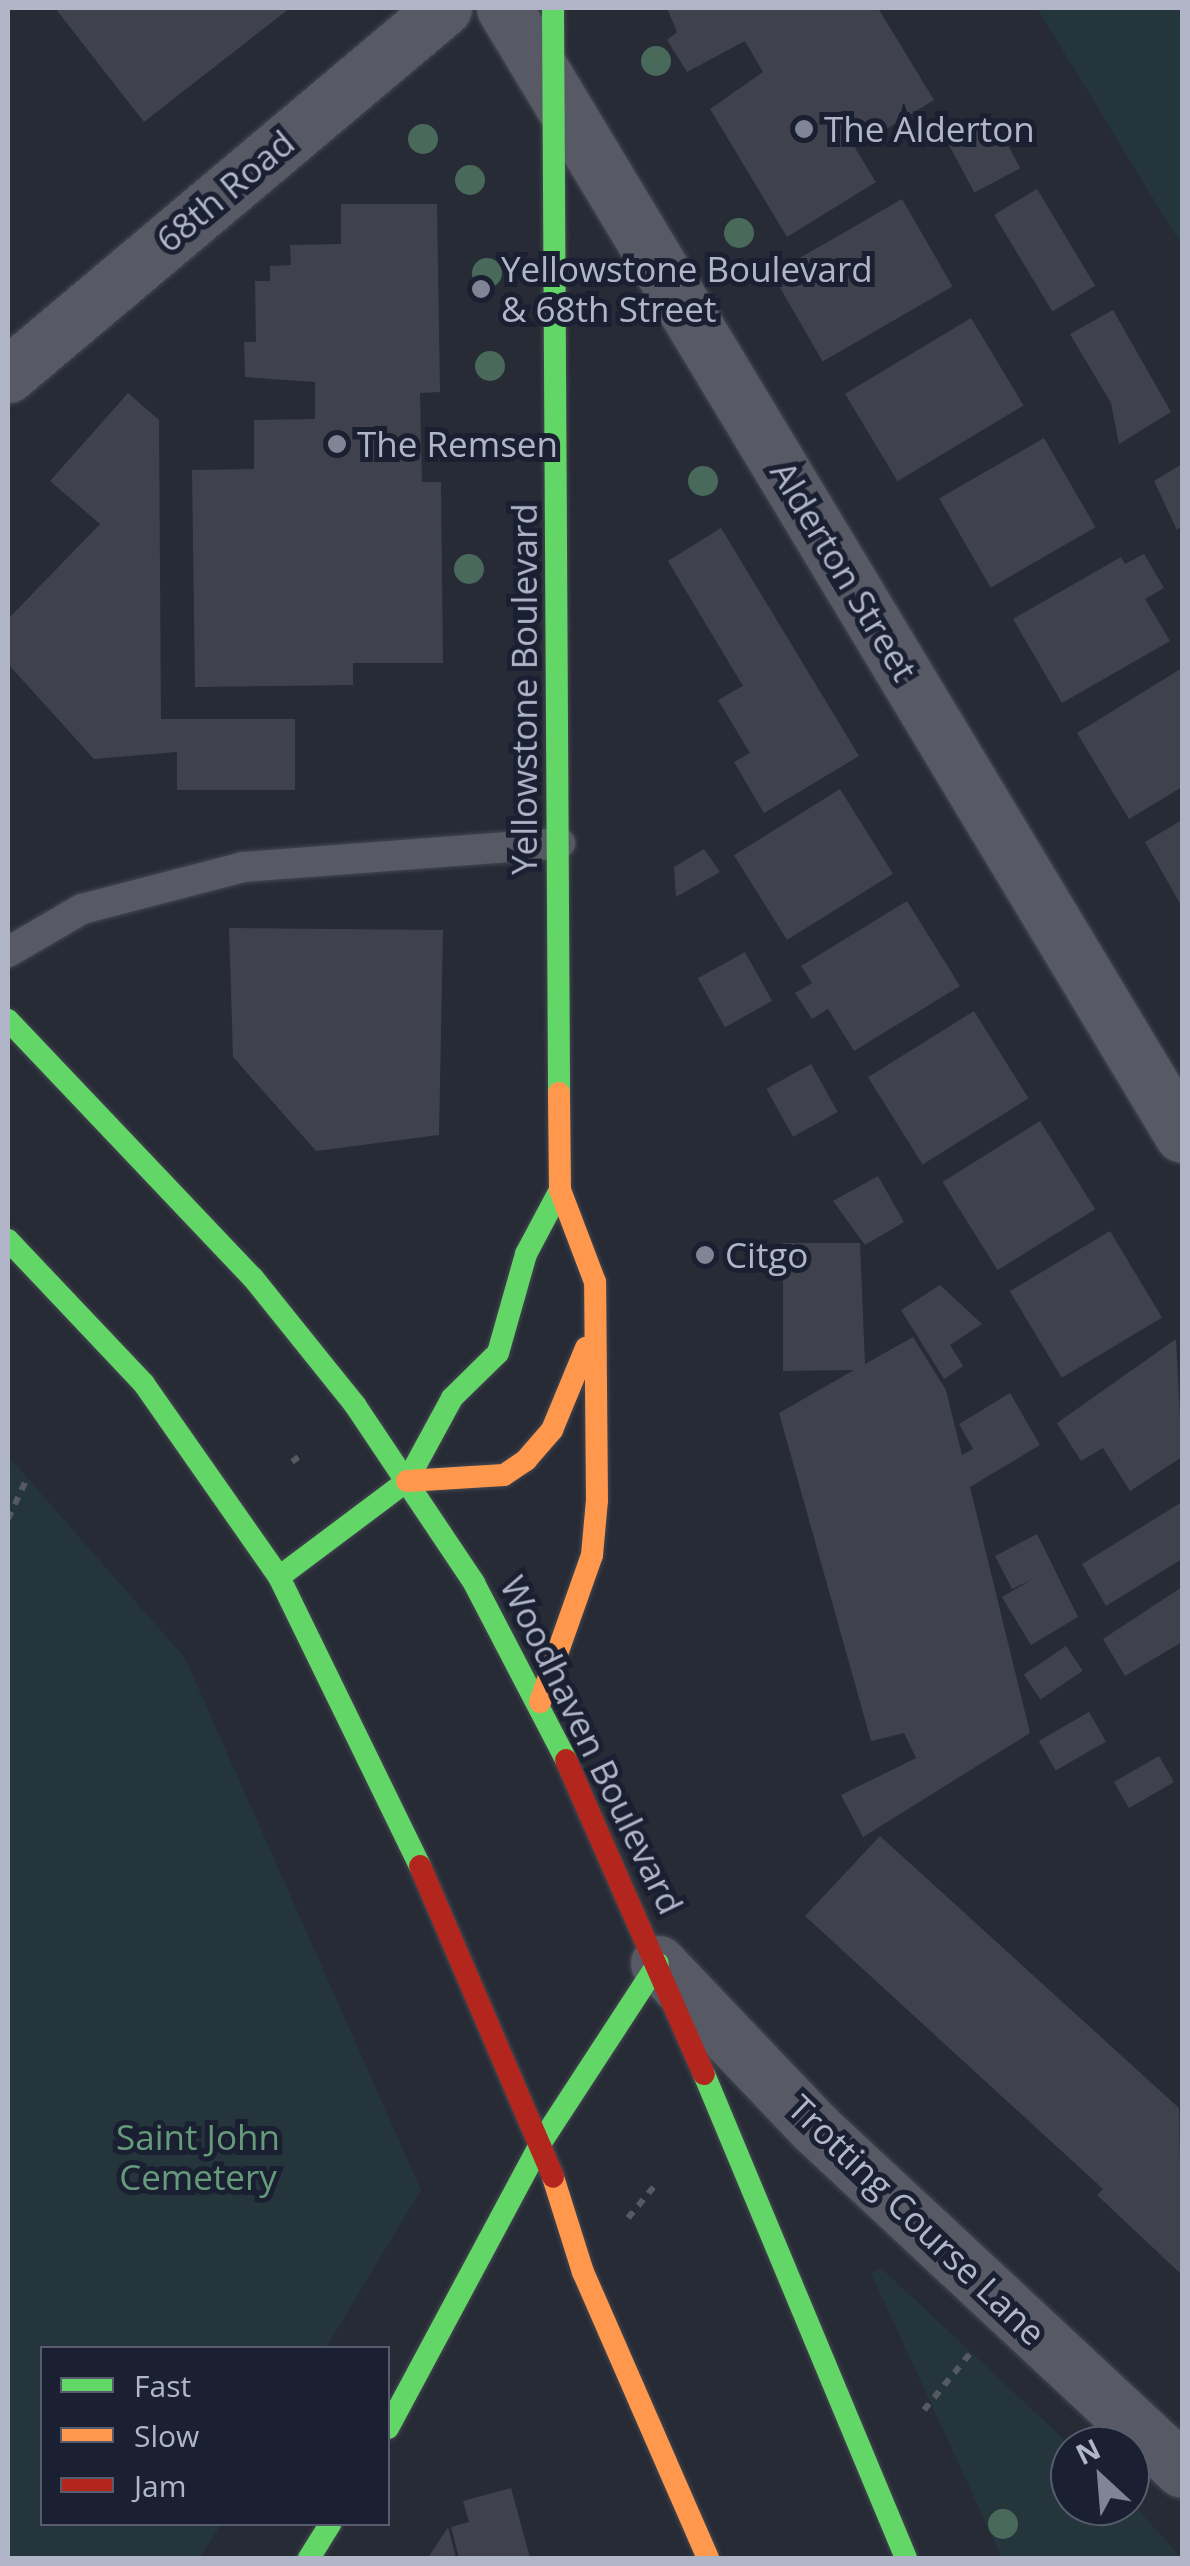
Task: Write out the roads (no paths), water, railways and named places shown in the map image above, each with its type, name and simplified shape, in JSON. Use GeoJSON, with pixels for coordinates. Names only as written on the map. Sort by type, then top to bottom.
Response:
{"type":"FeatureCollection","features":[{"type":"Feature","properties":{"kind":"main road","name":"Yellowstone Boulevard"},"geometry":{"type":"LineString","coordinates":[[540,1702],[592,1555],[596,1322],[595,1282],[560,1190],[559,100],[553,8]]}},
{"type":"Feature","properties":{"kind":"main road","name":"Woodhaven Boulevard"},"geometry":{"type":"LineString","coordinates":[[8,1020],[254,1278],[407,1482],[540,1702],[658,1963],[906,2558]]}},
{"type":"Feature","properties":{"kind":"main road","name":"Yellowstone Boulevard"},"geometry":{"type":"LineString","coordinates":[[279,1577],[407,1482],[452,1398],[498,1353],[526,1254],[560,1190]]}},
{"type":"Feature","properties":{"kind":"main road"},"geometry":{"type":"LineString","coordinates":[[8,1240],[144,1384],[279,1577],[470,1969],[542,2141],[584,2272],[708,2558]]}},
{"type":"Feature","properties":{"kind":"main road","name":"Yellowstone Boulevard"},"geometry":{"type":"LineString","coordinates":[[407,1482],[504,1475],[526,1460],[552,1430],[596,1322]]}},
{"type":"Feature","properties":{"kind":"main road"},"geometry":{"type":"LineString","coordinates":[[390,2424],[542,2141],[658,1963]]}},
{"type":"Feature","properties":{"kind":"main road"},"geometry":{"type":"LineString","coordinates":[[309,2558],[329,2526]]}},
{"type":"Feature","properties":{"kind":"street","name":"68th Road"},"geometry":{"type":"LineString","coordinates":[[8,375],[444,8]]}},
{"type":"Feature","properties":{"kind":"street","name":"Alderton Street"},"geometry":{"type":"LineString","coordinates":[[504,8],[1182,1135]]}},
{"type":"Feature","properties":{"kind":"street","name":"Trotting Course Lane"},"geometry":{"type":"LineString","coordinates":[[658,1963],[812,2126],[1182,2470]]}},
{"type":"Feature","properties":{"kind":"lane"},"geometry":{"type":"LineString","coordinates":[[8,952],[82,910],[243,867],[560,843]]}},
{"type":"Feature","properties":{"kind":"place","name":"The Alderton"},"geometry":{"type":"Point","coordinates":[804,129]}},
{"type":"Feature","properties":{"kind":"place","name":"Yellowstone Boulevard & 68th Street"},"geometry":{"type":"Point","coordinates":[481,289]}},
{"type":"Feature","properties":{"kind":"place","name":"The Remsen"},"geometry":{"type":"Point","coordinates":[337,444]}},
{"type":"Feature","properties":{"kind":"place","name":"Citgo"},"geometry":{"type":"Point","coordinates":[705,1255]}},
{"type":"Feature","properties":{"kind":"park label","name":"Saint John Cemetery"},"geometry":{"type":"Point","coordinates":[198,2157]}}]}
